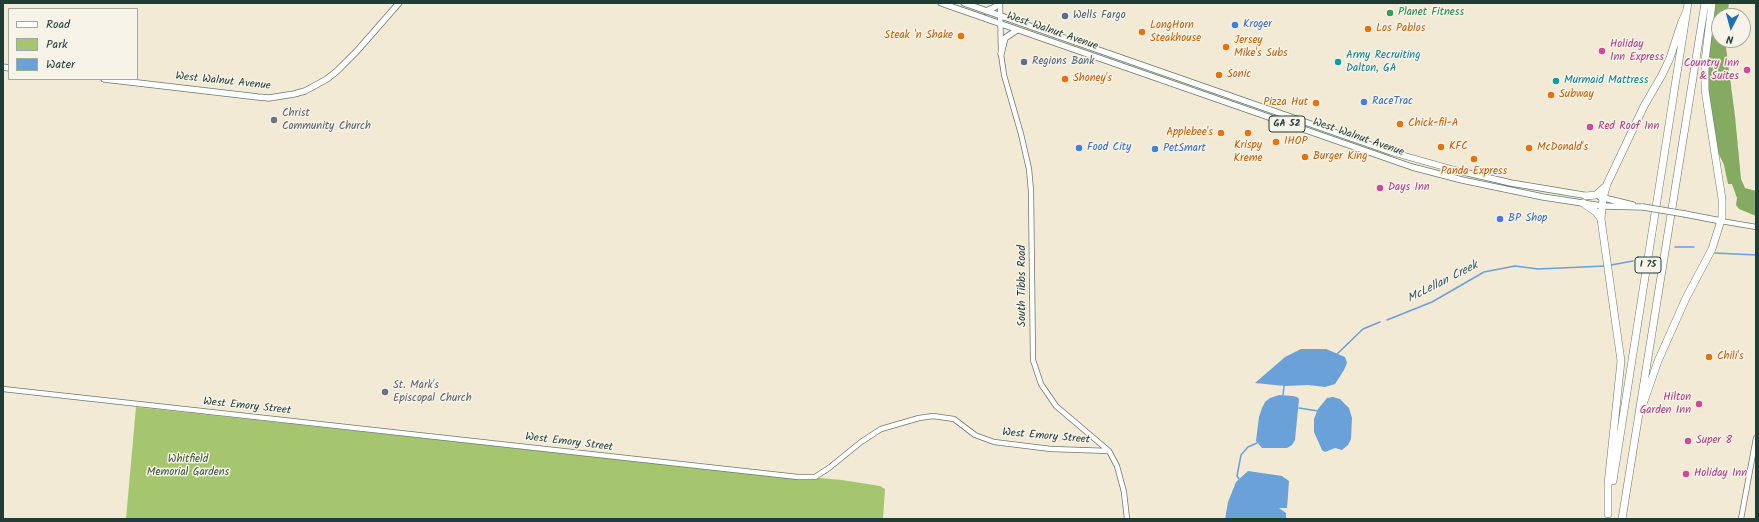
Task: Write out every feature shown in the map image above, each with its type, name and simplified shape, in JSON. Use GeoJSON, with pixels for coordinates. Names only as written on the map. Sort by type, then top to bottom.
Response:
{"type":"FeatureCollection","features":[{"type":"Feature","properties":{"kind":"highway","name":"I 75"},"geometry":{"type":"LineString","coordinates":[[1622,519],[1705,3]]}},
{"type":"Feature","properties":{"kind":"highway"},"geometry":{"type":"LineString","coordinates":[[1639,413],[1658,361],[1686,298],[1712,249],[1721,221],[1722,199],[1706,90],[1705,61],[1712,3]]}},
{"type":"Feature","properties":{"kind":"highway","name":"I 75"},"geometry":{"type":"LineString","coordinates":[[1607,516],[1688,6]]}},
{"type":"Feature","properties":{"kind":"highway"},"geometry":{"type":"LineString","coordinates":[[1607,516],[1608,484],[1620,361],[1601,219],[1603,198],[1607,184],[1644,106],[1665,69],[1688,6]]}},
{"type":"Feature","properties":{"kind":"highway"},"geometry":{"type":"LineString","coordinates":[[1601,219],[1584,199],[1596,195],[1607,184]]}},
{"type":"Feature","properties":{"kind":"main road","name":"West Walnut Avenue"},"geometry":{"type":"LineString","coordinates":[[113,80],[263,97],[294,94],[305,91],[327,79],[346,63],[398,3]]}},
{"type":"Feature","properties":{"kind":"main road","name":"West Walnut Avenue"},"geometry":{"type":"LineString","coordinates":[[941,3],[1389,160],[1462,180],[1543,197],[1584,199],[1603,198],[1642,207],[1721,221]]}},
{"type":"Feature","properties":{"kind":"main road","name":"West Walnut Avenue"},"geometry":{"type":"LineString","coordinates":[[964,3],[1391,152],[1455,170],[1584,199],[1602,206],[1642,207]]}},
{"type":"Feature","properties":{"kind":"main road"},"geometry":{"type":"LineString","coordinates":[[986,11],[996,7],[999,3]]}},
{"type":"Feature","properties":{"kind":"main road"},"geometry":{"type":"LineString","coordinates":[[1001,54],[1005,38],[1017,30]]}},
{"type":"Feature","properties":{"kind":"street","name":"South Tibbs Road"},"geometry":{"type":"LineString","coordinates":[[999,3],[1001,54],[1004,75],[1021,134],[1029,169],[1033,238],[1033,360],[1041,384],[1056,406],[1110,451],[1118,466],[1124,492],[1127,519]]}},
{"type":"Feature","properties":{"kind":"street"},"geometry":{"type":"LineString","coordinates":[[1721,221],[1756,227]]}},
{"type":"Feature","properties":{"kind":"street","name":"West Emory Street"},"geometry":{"type":"LineString","coordinates":[[3,389],[798,477],[815,477],[829,468],[861,442],[881,429],[919,418],[933,416],[954,419],[975,435],[994,442],[1050,449],[1110,451]]}},
{"type":"Feature","properties":{"kind":"street"},"geometry":{"type":"LineString","coordinates":[[1741,519],[1756,438]]}},
{"type":"Feature","properties":{"kind":"green space"},"geometry":{"type":"Polygon","coordinates":[[[1714,3],[1729,3],[1728,8],[1713,8],[1714,3]]]}},
{"type":"Feature","properties":{"kind":"green space"},"geometry":{"type":"Polygon","coordinates":[[[1711,27],[1711,48],[1726,48],[1741,179],[1745,188],[1756,191],[1756,216],[1739,209],[1736,205],[1737,198],[1732,184],[1728,184],[1724,165],[1717,150],[1707,93],[1707,60],[1711,27]]]}},
{"type":"Feature","properties":{"kind":"green space","name":"Whitfield Memorial Gardens"},"geometry":{"type":"Polygon","coordinates":[[[136,407],[641,462],[842,480],[880,486],[885,489],[883,519],[126,519],[136,407]]]}},
{"type":"Feature","properties":{"kind":"water"},"geometry":{"type":"Polygon","coordinates":[[[1301,349],[1326,349],[1345,357],[1347,363],[1335,384],[1325,387],[1308,385],[1285,386],[1255,383],[1285,357],[1301,349]]]}},
{"type":"Feature","properties":{"kind":"water"},"geometry":{"type":"Polygon","coordinates":[[[1279,395],[1293,396],[1299,399],[1295,440],[1292,445],[1287,448],[1262,448],[1256,441],[1259,417],[1265,402],[1270,398],[1279,395]]]}},
{"type":"Feature","properties":{"kind":"water"},"geometry":{"type":"Polygon","coordinates":[[[1333,397],[1340,399],[1349,408],[1352,418],[1351,439],[1348,445],[1342,450],[1335,448],[1325,452],[1322,450],[1314,432],[1314,419],[1318,409],[1327,398],[1333,397]]]}},
{"type":"Feature","properties":{"kind":"water"},"geometry":{"type":"Polygon","coordinates":[[[1248,471],[1282,476],[1289,481],[1287,508],[1279,508],[1286,513],[1286,519],[1225,519],[1228,502],[1236,482],[1248,471]]]}},
{"type":"Feature","properties":{"kind":"waterway","name":"McLellan Creek"},"geometry":{"type":"LineString","coordinates":[[1675,247],[1694,247]]}},
{"type":"Feature","properties":{"kind":"waterway","name":"McLellan Creek"},"geometry":{"type":"LineString","coordinates":[[1715,253],[1756,255]]}},
{"type":"Feature","properties":{"kind":"waterway","name":"McLellan Creek"},"geometry":{"type":"LineString","coordinates":[[1611,265],[1633,261]]}},
{"type":"Feature","properties":{"kind":"waterway","name":"McLellan Creek"},"geometry":{"type":"LineString","coordinates":[[1387,320],[1432,302],[1484,272],[1515,266],[1538,269],[1605,266]]}},
{"type":"Feature","properties":{"kind":"waterway","name":"McLellan Creek"},"geometry":{"type":"LineString","coordinates":[[1337,354],[1363,329],[1380,322]]}},
{"type":"Feature","properties":{"kind":"waterway","name":"McLellan Creek"},"geometry":{"type":"LineString","coordinates":[[1283,395],[1284,386]]}},
{"type":"Feature","properties":{"kind":"waterway"},"geometry":{"type":"LineString","coordinates":[[1299,408],[1318,411]]}},
{"type":"Feature","properties":{"kind":"waterway","name":"McLellan Creek"},"geometry":{"type":"LineString","coordinates":[[1239,479],[1237,476],[1241,455],[1248,447],[1257,443]]}},
{"type":"Feature","properties":{"kind":"place","name":"Planet Fitness"},"geometry":{"type":"Point","coordinates":[1390,13]}},
{"type":"Feature","properties":{"kind":"place","name":"Wells Fargo"},"geometry":{"type":"Point","coordinates":[1065,16]}},
{"type":"Feature","properties":{"kind":"place","name":"Kroger"},"geometry":{"type":"Point","coordinates":[1235,25]}},
{"type":"Feature","properties":{"kind":"place","name":"Los Pablos"},"geometry":{"type":"Point","coordinates":[1368,29]}},
{"type":"Feature","properties":{"kind":"place","name":"LongHorn Steakhouse"},"geometry":{"type":"Point","coordinates":[1142,32]}},
{"type":"Feature","properties":{"kind":"place","name":"Steak 'n Shake"},"geometry":{"type":"Point","coordinates":[961,36]}},
{"type":"Feature","properties":{"kind":"place","name":"Jersey Mike's Subs"},"geometry":{"type":"Point","coordinates":[1226,47]}},
{"type":"Feature","properties":{"kind":"place","name":"Holiday Inn Express"},"geometry":{"type":"Point","coordinates":[1602,51]}},
{"type":"Feature","properties":{"kind":"place","name":"Regions Bank"},"geometry":{"type":"Point","coordinates":[1024,62]}},
{"type":"Feature","properties":{"kind":"place","name":"Army Recruiting Dalton, GA"},"geometry":{"type":"Point","coordinates":[1338,62]}},
{"type":"Feature","properties":{"kind":"place","name":"Country Inn & Suites"},"geometry":{"type":"Point","coordinates":[1747,70]}},
{"type":"Feature","properties":{"kind":"place","name":"Sonic"},"geometry":{"type":"Point","coordinates":[1219,75]}},
{"type":"Feature","properties":{"kind":"place","name":"Shoney's"},"geometry":{"type":"Point","coordinates":[1065,79]}},
{"type":"Feature","properties":{"kind":"place","name":"Murmaid Mattress"},"geometry":{"type":"Point","coordinates":[1556,81]}},
{"type":"Feature","properties":{"kind":"place","name":"Subway"},"geometry":{"type":"Point","coordinates":[1551,95]}},
{"type":"Feature","properties":{"kind":"place","name":"RaceTrac"},"geometry":{"type":"Point","coordinates":[1364,102]}},
{"type":"Feature","properties":{"kind":"place","name":"Pizza Hut"},"geometry":{"type":"Point","coordinates":[1316,103]}},
{"type":"Feature","properties":{"kind":"place","name":"Christ Community Church"},"geometry":{"type":"Point","coordinates":[274,120]}},
{"type":"Feature","properties":{"kind":"place","name":"Chick-fil-A"},"geometry":{"type":"Point","coordinates":[1400,124]}},
{"type":"Feature","properties":{"kind":"place","name":"Red Roof Inn"},"geometry":{"type":"Point","coordinates":[1590,127]}},
{"type":"Feature","properties":{"kind":"place","name":"Applebee's"},"geometry":{"type":"Point","coordinates":[1221,133]}},
{"type":"Feature","properties":{"kind":"place","name":"Krispy Kreme"},"geometry":{"type":"Point","coordinates":[1248,133]}},
{"type":"Feature","properties":{"kind":"place","name":"IHOP"},"geometry":{"type":"Point","coordinates":[1276,142]}},
{"type":"Feature","properties":{"kind":"place","name":"KFC"},"geometry":{"type":"Point","coordinates":[1441,147]}},
{"type":"Feature","properties":{"kind":"place","name":"Food City"},"geometry":{"type":"Point","coordinates":[1079,148]}},
{"type":"Feature","properties":{"kind":"place","name":"McDonald's"},"geometry":{"type":"Point","coordinates":[1529,148]}},
{"type":"Feature","properties":{"kind":"place","name":"PetSmart"},"geometry":{"type":"Point","coordinates":[1155,149]}},
{"type":"Feature","properties":{"kind":"place","name":"Burger King"},"geometry":{"type":"Point","coordinates":[1305,157]}},
{"type":"Feature","properties":{"kind":"place","name":"Panda Express"},"geometry":{"type":"Point","coordinates":[1474,159]}},
{"type":"Feature","properties":{"kind":"place","name":"Days Inn"},"geometry":{"type":"Point","coordinates":[1380,188]}},
{"type":"Feature","properties":{"kind":"place","name":"BP Shop"},"geometry":{"type":"Point","coordinates":[1500,219]}},
{"type":"Feature","properties":{"kind":"place","name":"Chili's"},"geometry":{"type":"Point","coordinates":[1709,357]}},
{"type":"Feature","properties":{"kind":"place","name":"St. Mark's Episcopal Church"},"geometry":{"type":"Point","coordinates":[385,392]}},
{"type":"Feature","properties":{"kind":"place","name":"Hilton Garden Inn"},"geometry":{"type":"Point","coordinates":[1699,404]}},
{"type":"Feature","properties":{"kind":"place","name":"Super 8"},"geometry":{"type":"Point","coordinates":[1688,441]}},
{"type":"Feature","properties":{"kind":"place","name":"Holiday Inn"},"geometry":{"type":"Point","coordinates":[1686,474]}}]}
